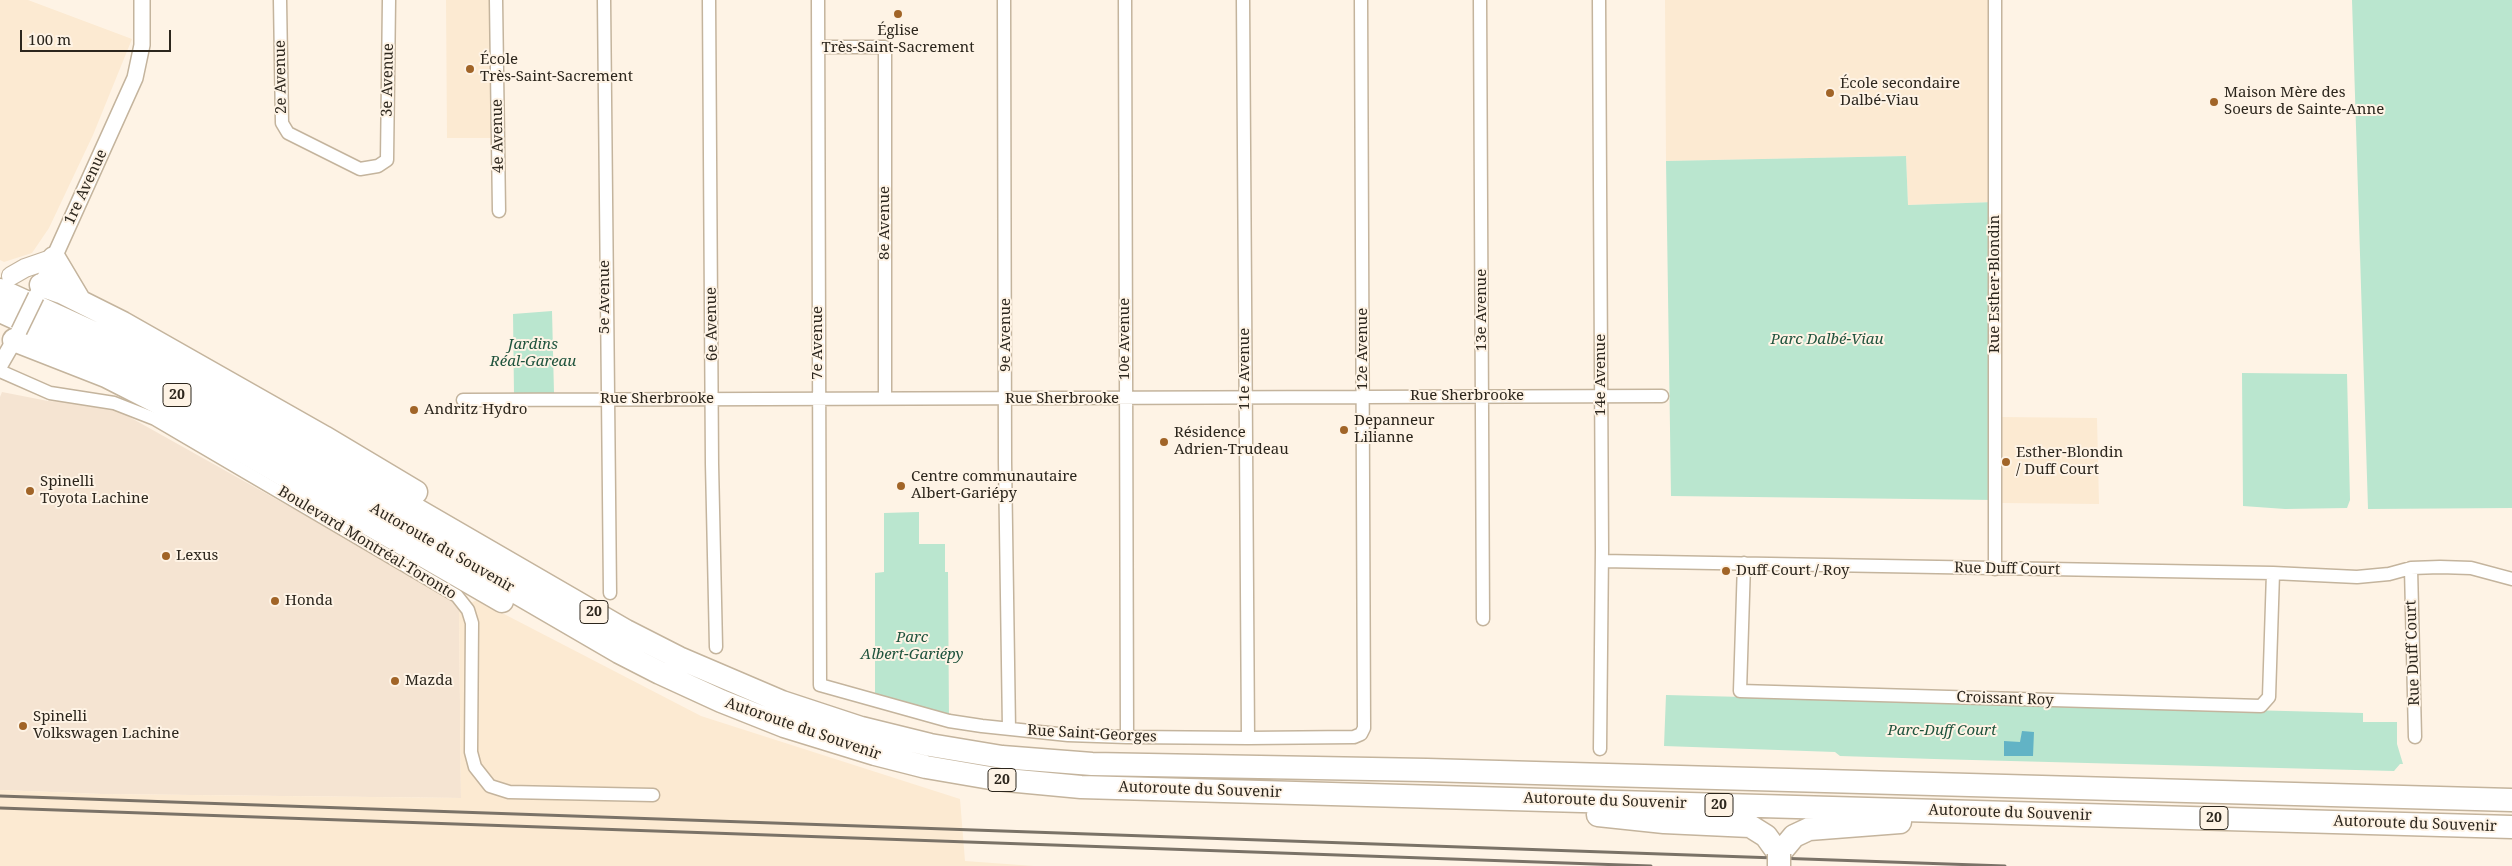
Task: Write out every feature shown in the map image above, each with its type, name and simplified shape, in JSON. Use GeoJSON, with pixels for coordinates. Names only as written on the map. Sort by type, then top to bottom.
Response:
{"type":"FeatureCollection","features":[{"type":"Feature","properties":{"kind":"highway"},"geometry":{"type":"LineString","coordinates":[[54,258],[79,300]]}},
{"type":"Feature","properties":{"kind":"highway","name":"Autoroute du Souvenir"},"geometry":{"type":"LineString","coordinates":[[4,279],[116,343],[216,394],[659,649],[726,680],[782,702],[907,740],[1025,760],[1114,765],[1427,770],[2512,800]]}},
{"type":"Feature","properties":{"kind":"highway"},"geometry":{"type":"LineString","coordinates":[[38,291],[79,300],[253,396],[400,482],[545,584]]}},
{"type":"Feature","properties":{"kind":"highway","name":"Autoroute du Souvenir"},"geometry":{"type":"LineString","coordinates":[[0,311],[108,360],[189,402],[595,637],[688,686],[767,720],[859,750],[948,771],[1059,786],[2512,826]]}},
{"type":"Feature","properties":{"kind":"highway"},"geometry":{"type":"LineString","coordinates":[[11,335],[157,402],[533,618],[595,637]]}},
{"type":"Feature","properties":{"kind":"highway"},"geometry":{"type":"LineString","coordinates":[[1436,797],[1664,822],[1750,826],[1761,832],[1779,855],[1794,836],[1809,829],[2002,813]]}},
{"type":"Feature","properties":{"kind":"main road"},"geometry":{"type":"LineString","coordinates":[[4,279],[25,268],[54,258]]}},
{"type":"Feature","properties":{"kind":"main road"},"geometry":{"type":"LineString","coordinates":[[4,279],[38,291]]}},
{"type":"Feature","properties":{"kind":"street","name":"1re Avenue"},"geometry":{"type":"LineString","coordinates":[[0,365],[11,335],[38,291],[54,258],[135,78],[142,45],[142,0]]}},
{"type":"Feature","properties":{"kind":"street","name":"2e Avenue"},"geometry":{"type":"LineString","coordinates":[[280,0],[281,114],[282,123],[288,133],[360,169],[378,166],[387,160]]}},
{"type":"Feature","properties":{"kind":"street","name":"3e Avenue"},"geometry":{"type":"LineString","coordinates":[[387,160],[389,0]]}},
{"type":"Feature","properties":{"kind":"street","name":"4e Avenue"},"geometry":{"type":"LineString","coordinates":[[496,0],[499,212]]}},
{"type":"Feature","properties":{"kind":"street","name":"5e Avenue"},"geometry":{"type":"LineString","coordinates":[[604,0],[606,399],[610,593]]}},
{"type":"Feature","properties":{"kind":"street","name":"6e Avenue"},"geometry":{"type":"LineString","coordinates":[[709,0],[716,647]]}},
{"type":"Feature","properties":{"kind":"street","name":"7e Avenue"},"geometry":{"type":"LineString","coordinates":[[818,0],[820,47],[818,398],[820,685]]}},
{"type":"Feature","properties":{"kind":"street","name":"9e Avenue"},"geometry":{"type":"LineString","coordinates":[[1004,0],[1009,729]]}},
{"type":"Feature","properties":{"kind":"street","name":"10e Avenue"},"geometry":{"type":"LineString","coordinates":[[1125,0],[1127,737]]}},
{"type":"Feature","properties":{"kind":"street","name":"11e Avenue"},"geometry":{"type":"LineString","coordinates":[[1243,0],[1248,738]]}},
{"type":"Feature","properties":{"kind":"street","name":"12e Avenue"},"geometry":{"type":"LineString","coordinates":[[1361,0],[1364,728]]}},
{"type":"Feature","properties":{"kind":"street","name":"13e Avenue"},"geometry":{"type":"LineString","coordinates":[[1480,0],[1482,619]]}},
{"type":"Feature","properties":{"kind":"street","name":"14e Avenue"},"geometry":{"type":"LineString","coordinates":[[1599,0],[1602,561],[1600,750]]}},
{"type":"Feature","properties":{"kind":"street","name":"Rue Esther-Blondin"},"geometry":{"type":"LineString","coordinates":[[1995,0],[1995,569]]}},
{"type":"Feature","properties":{"kind":"street","name":"8e Avenue"},"geometry":{"type":"LineString","coordinates":[[820,47],[885,47],[886,398]]}},
{"type":"Feature","properties":{"kind":"street","name":"Boulevard Montréal-Toronto"},"geometry":{"type":"LineString","coordinates":[[0,371],[50,393],[114,403],[155,419],[457,596],[468,610],[472,623],[472,758],[475,768],[490,786],[509,792],[654,795]]}},
{"type":"Feature","properties":{"kind":"street","name":"Rue Sherbrooke"},"geometry":{"type":"LineString","coordinates":[[463,400],[1662,396]]}},
{"type":"Feature","properties":{"kind":"street","name":"Rue Duff Court"},"geometry":{"type":"LineString","coordinates":[[1602,561],[2273,573],[2356,577],[2389,574],[2411,568],[2471,568],[2512,579]]}},
{"type":"Feature","properties":{"kind":"street","name":"Croissant Roy"},"geometry":{"type":"LineString","coordinates":[[1744,563],[1740,691],[2261,706],[2269,697],[2273,573]]}},
{"type":"Feature","properties":{"kind":"street","name":"Rue Duff Court"},"geometry":{"type":"LineString","coordinates":[[2411,568],[2415,737]]}},
{"type":"Feature","properties":{"kind":"street","name":"Rue Saint-Georges"},"geometry":{"type":"LineString","coordinates":[[820,685],[949,722],[1009,729],[1127,737],[1248,738],[1354,737],[1361,734],[1364,728]]}},
{"type":"Feature","properties":{"kind":"shaded area"},"geometry":{"type":"Polygon","coordinates":[[[0,0],[28,0],[132,39],[93,135],[49,228],[32,253],[4,262],[0,260],[0,0]]]}},
{"type":"Feature","properties":{"kind":"shaded area","name":"École Très-Saint-Sacrement"},"geometry":{"type":"Polygon","coordinates":[[[446,0],[492,0],[494,138],[447,138],[446,0]]]}},
{"type":"Feature","properties":{"kind":"shaded area","name":"École secondaire Dalbé-Viau"},"geometry":{"type":"Polygon","coordinates":[[[1665,0],[1993,0],[1995,202],[1908,205],[1906,156],[1666,161],[1665,0]]]}},
{"type":"Feature","properties":{"kind":"shaded area"},"geometry":{"type":"Polygon","coordinates":[[[2,392],[48,401],[97,404],[117,410],[451,597],[459,608],[461,798],[101,794],[0,790],[0,397],[2,392]]]}},
{"type":"Feature","properties":{"kind":"shaded area"},"geometry":{"type":"Polygon","coordinates":[[[2000,417],[2097,418],[2099,504],[2001,503],[2000,417]]]}},
{"type":"Feature","properties":{"kind":"shaded area"},"geometry":{"type":"Polygon","coordinates":[[[477,600],[701,716],[960,799],[965,861],[1034,866],[0,866],[0,790],[101,794],[461,798],[459,608],[477,600]]]}},
{"type":"Feature","properties":{"kind":"green space"},"geometry":{"type":"Polygon","coordinates":[[[2352,0],[2512,0],[2512,508],[2368,509],[2352,0]]]}},
{"type":"Feature","properties":{"kind":"green space","name":"Parc Dalbé-Viau"},"geometry":{"type":"Polygon","coordinates":[[[1906,156],[1908,205],[1995,202],[1995,500],[1671,496],[1666,161],[1906,156]]]}},
{"type":"Feature","properties":{"kind":"green space","name":"Jardins Réal-Gareau"},"geometry":{"type":"Polygon","coordinates":[[[552,311],[554,393],[514,394],[513,314],[552,311]]]}},
{"type":"Feature","properties":{"kind":"green space"},"geometry":{"type":"Polygon","coordinates":[[[2242,373],[2347,374],[2350,500],[2347,508],[2285,509],[2243,506],[2242,373]]]}},
{"type":"Feature","properties":{"kind":"green space","name":"Parc Albert-Gariépy"},"geometry":{"type":"Polygon","coordinates":[[[919,512],[919,544],[945,544],[945,572],[948,572],[949,721],[875,702],[875,573],[884,572],[884,513],[919,512]]]}},
{"type":"Feature","properties":{"kind":"green space","name":"Parc-Duff Court"},"geometry":{"type":"Polygon","coordinates":[[[1666,695],[2363,713],[2363,722],[2397,722],[2397,744],[2403,764],[2400,764],[2394,771],[1840,756],[1835,752],[1664,746],[1666,695]]]}},
{"type":"Feature","properties":{"kind":"water"},"geometry":{"type":"Polygon","coordinates":[[[2022,731],[2034,732],[2033,756],[2004,756],[2004,741],[2020,742],[2022,731]]]}},
{"type":"Feature","properties":{"kind":"railway"},"geometry":{"type":"LineString","coordinates":[[0,796],[2005,866]]}},
{"type":"Feature","properties":{"kind":"railway"},"geometry":{"type":"LineString","coordinates":[[0,808],[1651,866]]}},
{"type":"Feature","properties":{"kind":"place","name":"Église Très-Saint-Sacrement"},"geometry":{"type":"Point","coordinates":[898,14]}},
{"type":"Feature","properties":{"kind":"place","name":"École Très-Saint-Sacrement"},"geometry":{"type":"Point","coordinates":[470,69]}},
{"type":"Feature","properties":{"kind":"place","name":"École secondaire Dalbé-Viau"},"geometry":{"type":"Point","coordinates":[1830,93]}},
{"type":"Feature","properties":{"kind":"place","name":"Maison Mère des Soeurs de Sainte-Anne"},"geometry":{"type":"Point","coordinates":[2214,102]}},
{"type":"Feature","properties":{"kind":"place","name":"Andritz Hydro"},"geometry":{"type":"Point","coordinates":[414,410]}},
{"type":"Feature","properties":{"kind":"place","name":"Depanneur Lilianne"},"geometry":{"type":"Point","coordinates":[1344,430]}},
{"type":"Feature","properties":{"kind":"place","name":"Résidence Adrien-Trudeau"},"geometry":{"type":"Point","coordinates":[1164,442]}},
{"type":"Feature","properties":{"kind":"place","name":"Esther-Blondin / Duff Court"},"geometry":{"type":"Point","coordinates":[2006,462]}},
{"type":"Feature","properties":{"kind":"place","name":"Centre communautaire Albert-Gariépy"},"geometry":{"type":"Point","coordinates":[901,486]}},
{"type":"Feature","properties":{"kind":"place","name":"Spinelli Toyota Lachine"},"geometry":{"type":"Point","coordinates":[30,491]}},
{"type":"Feature","properties":{"kind":"place","name":"Lexus"},"geometry":{"type":"Point","coordinates":[166,556]}},
{"type":"Feature","properties":{"kind":"place","name":"Duff Court / Roy"},"geometry":{"type":"Point","coordinates":[1726,571]}},
{"type":"Feature","properties":{"kind":"place","name":"Honda"},"geometry":{"type":"Point","coordinates":[275,601]}},
{"type":"Feature","properties":{"kind":"place","name":"Mazda"},"geometry":{"type":"Point","coordinates":[395,681]}},
{"type":"Feature","properties":{"kind":"place","name":"Spinelli Volkswagen Lachine"},"geometry":{"type":"Point","coordinates":[23,726]}}]}
